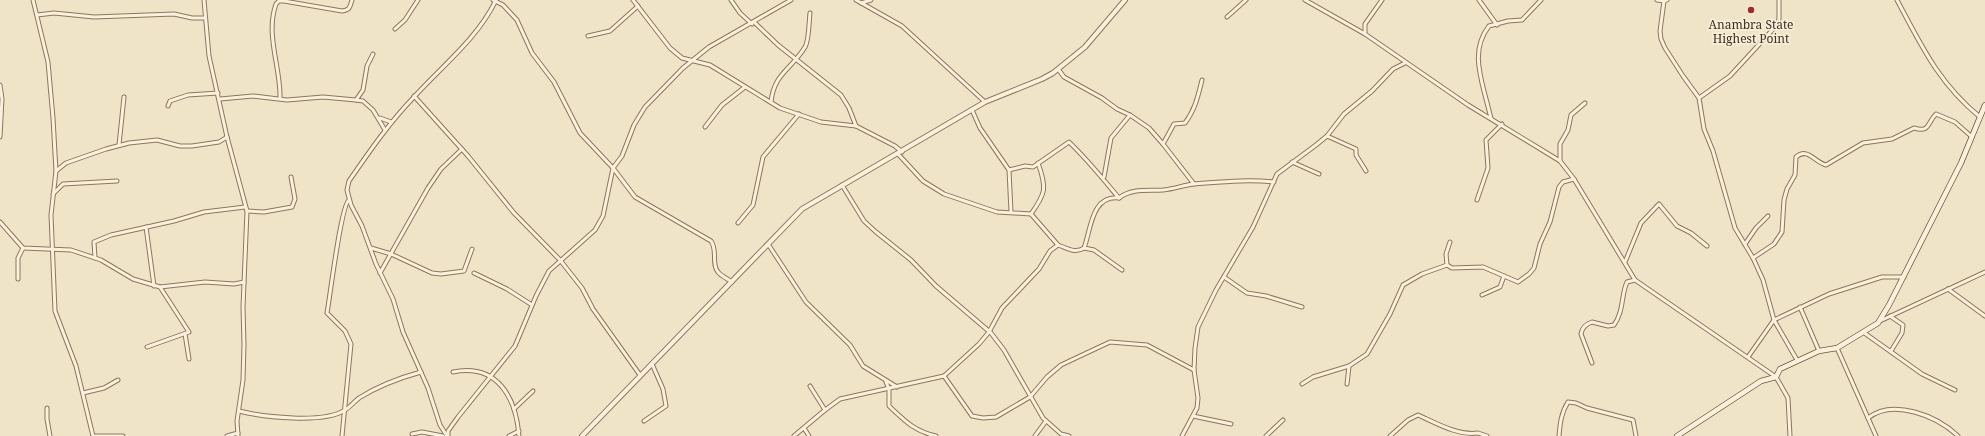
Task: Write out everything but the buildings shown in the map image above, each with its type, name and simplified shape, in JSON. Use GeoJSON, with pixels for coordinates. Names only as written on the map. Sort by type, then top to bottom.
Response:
{"type":"FeatureCollection","features":[{"type":"Feature","properties":{"kind":"main road"},"geometry":{"type":"LineString","coordinates":[[1677,436],[1760,381],[1776,377],[1780,369],[1819,351],[1837,348],[1862,331],[1878,323],[1904,277],[1961,163],[1985,105]]}},
{"type":"Feature","properties":{"kind":"street"},"geometry":{"type":"LineString","coordinates":[[33,0],[48,62],[56,171],[52,194],[52,249],[55,311],[76,366],[94,436],[122,436]]}},
{"type":"Feature","properties":{"kind":"street"},"geometry":{"type":"LineString","coordinates":[[204,0],[209,56],[220,99],[227,137],[246,209],[244,345],[238,435],[227,436]]}},
{"type":"Feature","properties":{"kind":"street"},"geometry":{"type":"LineString","coordinates":[[280,98],[280,82],[274,50],[272,23],[276,4],[279,1],[284,1],[342,11],[350,7],[352,0]]}},
{"type":"Feature","properties":{"kind":"street"},"geometry":{"type":"LineString","coordinates":[[395,29],[405,20],[418,0]]}},
{"type":"Feature","properties":{"kind":"street"},"geometry":{"type":"LineString","coordinates":[[447,436],[440,425],[421,372],[403,332],[393,299],[380,273],[362,226],[349,200],[347,190],[349,181],[391,122],[479,28],[495,0],[503,5],[517,20],[524,40],[554,82],[580,134],[613,168],[635,197],[711,241],[714,245],[716,268],[718,273],[732,282]]}},
{"type":"Feature","properties":{"kind":"street"},"geometry":{"type":"LineString","coordinates":[[633,0],[670,48],[682,58],[710,65],[780,108],[821,122],[856,126],[895,146],[923,181],[944,194],[997,212],[1031,214],[1058,245],[1074,251],[1079,251],[1084,248],[1094,250],[1122,270]]}},
{"type":"Feature","properties":{"kind":"street"},"geometry":{"type":"LineString","coordinates":[[731,0],[740,13],[846,101],[856,126]]}},
{"type":"Feature","properties":{"kind":"street"},"geometry":{"type":"LineString","coordinates":[[447,436],[448,431],[458,417],[515,346],[546,275],[560,260],[595,230],[602,216],[613,168],[622,156],[634,125],[645,107],[683,68],[694,61],[709,47],[791,0]]}},
{"type":"Feature","properties":{"kind":"street"},"geometry":{"type":"LineString","coordinates":[[856,0],[902,26],[985,102]]}},
{"type":"Feature","properties":{"kind":"street"},"geometry":{"type":"LineString","coordinates":[[861,4],[871,0]]}},
{"type":"Feature","properties":{"kind":"street"},"geometry":{"type":"LineString","coordinates":[[582,436],[802,209],[985,102],[1042,79],[1085,47],[1125,0]]}},
{"type":"Feature","properties":{"kind":"street"},"geometry":{"type":"LineString","coordinates":[[1227,17],[1246,0]]}},
{"type":"Feature","properties":{"kind":"street"},"geometry":{"type":"LineString","coordinates":[[1305,0],[1365,34],[1468,105],[1502,124],[1560,161],[1574,179],[1636,280],[1776,377],[1788,398],[1790,436]]}},
{"type":"Feature","properties":{"kind":"street"},"geometry":{"type":"LineString","coordinates":[[1365,34],[1365,24],[1382,0]]}},
{"type":"Feature","properties":{"kind":"street"},"geometry":{"type":"LineString","coordinates":[[1479,0],[1497,25]]}},
{"type":"Feature","properties":{"kind":"street"},"geometry":{"type":"LineString","coordinates":[[1491,118],[1480,75],[1478,58],[1481,43],[1487,28],[1491,25],[1497,25],[1508,21],[1522,20],[1541,0]]}},
{"type":"Feature","properties":{"kind":"street"},"geometry":{"type":"LineString","coordinates":[[1657,0],[1666,0],[1660,31],[1661,39],[1682,76],[1699,98],[1704,129],[1713,151],[1732,221],[1753,258],[1763,280],[1774,320],[1797,360]]}},
{"type":"Feature","properties":{"kind":"street"},"geometry":{"type":"LineString","coordinates":[[1699,98],[1730,76],[1776,26],[1779,19],[1779,0]]}},
{"type":"Feature","properties":{"kind":"street"},"geometry":{"type":"LineString","coordinates":[[1897,0],[1940,76],[1957,96],[1980,116]]}},
{"type":"Feature","properties":{"kind":"street"},"geometry":{"type":"LineString","coordinates":[[588,36],[610,31],[638,6]]}},
{"type":"Feature","properties":{"kind":"street"},"geometry":{"type":"LineString","coordinates":[[37,15],[54,13],[94,17],[174,14],[192,18],[205,18]]}},
{"type":"Feature","properties":{"kind":"street"},"geometry":{"type":"LineString","coordinates":[[770,102],[778,80],[806,46],[810,13]]}},
{"type":"Feature","properties":{"kind":"street"},"geometry":{"type":"LineString","coordinates":[[356,100],[363,90],[367,66],[374,54]]}},
{"type":"Feature","properties":{"kind":"street"},"geometry":{"type":"LineString","coordinates":[[1182,436],[1197,408],[1198,398],[1194,370],[1198,327],[1224,277],[1253,227],[1277,174],[1327,136],[1344,114],[1372,91],[1393,69],[1405,63]]}},
{"type":"Feature","properties":{"kind":"street"},"geometry":{"type":"LineString","coordinates":[[1058,68],[1064,77],[1102,98],[1117,109],[1130,115],[1149,128],[1194,184]]}},
{"type":"Feature","properties":{"kind":"street"},"geometry":{"type":"LineString","coordinates":[[1163,144],[1174,124],[1185,123],[1190,117],[1196,104],[1202,80]]}},
{"type":"Feature","properties":{"kind":"street"},"geometry":{"type":"LineString","coordinates":[[0,85],[2,98],[0,137]]}},
{"type":"Feature","properties":{"kind":"street"},"geometry":{"type":"LineString","coordinates":[[704,127],[722,105],[745,87]]}},
{"type":"Feature","properties":{"kind":"street"},"geometry":{"type":"LineString","coordinates":[[168,106],[170,101],[188,95],[218,93]]}},
{"type":"Feature","properties":{"kind":"street"},"geometry":{"type":"LineString","coordinates":[[220,99],[253,96],[287,100],[310,97],[336,97],[356,100],[368,106],[380,118],[385,130]]}},
{"type":"Feature","properties":{"kind":"street"},"geometry":{"type":"LineString","coordinates":[[414,96],[462,149],[514,213],[560,260],[582,288],[593,309],[640,375]]}},
{"type":"Feature","properties":{"kind":"street"},"geometry":{"type":"LineString","coordinates":[[119,145],[124,97]]}},
{"type":"Feature","properties":{"kind":"street"},"geometry":{"type":"LineString","coordinates":[[1560,161],[1560,144],[1568,130],[1571,115],[1585,104]]}},
{"type":"Feature","properties":{"kind":"street"},"geometry":{"type":"LineString","coordinates":[[972,110],[980,128],[1009,170],[1010,212]]}},
{"type":"Feature","properties":{"kind":"street"},"geometry":{"type":"LineString","coordinates":[[738,223],[753,205],[763,157],[800,114]]}},
{"type":"Feature","properties":{"kind":"street"},"geometry":{"type":"LineString","coordinates":[[1753,258],[1768,249],[1780,238],[1783,225],[1784,200],[1787,189],[1795,175],[1796,157],[1800,154],[1807,154],[1826,165],[1863,143],[1892,139],[1914,128],[1919,130],[1924,129],[1936,114],[1955,122],[1972,137]]}},
{"type":"Feature","properties":{"kind":"street"},"geometry":{"type":"LineString","coordinates":[[1104,177],[1111,138],[1130,115]]}},
{"type":"Feature","properties":{"kind":"street"},"geometry":{"type":"LineString","coordinates":[[380,118],[391,122]]}},
{"type":"Feature","properties":{"kind":"street"},"geometry":{"type":"LineString","coordinates":[[1477,200],[1488,168],[1486,140],[1502,124]]}},
{"type":"Feature","properties":{"kind":"street"},"geometry":{"type":"LineString","coordinates":[[1327,136],[1356,149],[1356,155],[1366,171]]}},
{"type":"Feature","properties":{"kind":"street"},"geometry":{"type":"LineString","coordinates":[[56,171],[66,163],[119,145],[157,140],[180,146],[192,146],[219,142],[227,137]]}},
{"type":"Feature","properties":{"kind":"street"},"geometry":{"type":"LineString","coordinates":[[1009,170],[1025,166],[1030,168],[1069,142],[1092,167],[1104,177],[1119,198]]}},
{"type":"Feature","properties":{"kind":"street"},"geometry":{"type":"LineString","coordinates":[[380,273],[428,188],[441,169],[462,149]]}},
{"type":"Feature","properties":{"kind":"street"},"geometry":{"type":"LineString","coordinates":[[1292,162],[1319,174]]}},
{"type":"Feature","properties":{"kind":"street"},"geometry":{"type":"LineString","coordinates":[[1031,214],[1041,200],[1045,185],[1038,164]]}},
{"type":"Feature","properties":{"kind":"street"},"geometry":{"type":"LineString","coordinates":[[95,258],[94,242],[111,235],[174,221],[204,212],[246,209],[264,212],[292,207],[295,199],[291,177]]}},
{"type":"Feature","properties":{"kind":"street"},"geometry":{"type":"LineString","coordinates":[[1302,384],[1313,377],[1349,366],[1367,354],[1390,314],[1403,285],[1422,274],[1447,266],[1452,268],[1483,267],[1518,282],[1529,274],[1534,268],[1540,244],[1550,222],[1560,187],[1563,182],[1574,179]]}},
{"type":"Feature","properties":{"kind":"street"},"geometry":{"type":"LineString","coordinates":[[52,194],[63,184],[117,180]]}},
{"type":"Feature","properties":{"kind":"street"},"geometry":{"type":"LineString","coordinates":[[1084,248],[1089,227],[1096,210],[1104,202],[1113,197],[1119,198],[1124,194],[1139,190],[1163,190],[1194,184],[1234,180],[1274,182]]}},
{"type":"Feature","properties":{"kind":"street"},"geometry":{"type":"LineString","coordinates":[[842,185],[864,221],[911,260],[936,286],[945,292],[989,332],[1004,350],[1045,422],[1061,434],[1069,436]]}},
{"type":"Feature","properties":{"kind":"street"},"geometry":{"type":"LineString","coordinates":[[342,436],[351,344],[345,330],[327,313],[338,237],[345,205],[349,200]]}},
{"type":"Feature","properties":{"kind":"street"},"geometry":{"type":"LineString","coordinates":[[1625,262],[1641,223],[1659,204],[1677,226],[1691,233],[1707,246]]}},
{"type":"Feature","properties":{"kind":"street"},"geometry":{"type":"LineString","coordinates":[[1745,244],[1768,216]]}},
{"type":"Feature","properties":{"kind":"street"},"geometry":{"type":"LineString","coordinates":[[0,222],[23,248],[71,250],[95,258],[134,279],[154,286],[160,287],[205,282],[234,284],[244,282]]}},
{"type":"Feature","properties":{"kind":"street"},"geometry":{"type":"LineString","coordinates":[[146,227],[154,286]]}},
{"type":"Feature","properties":{"kind":"street"},"geometry":{"type":"LineString","coordinates":[[1447,266],[1446,254],[1450,242]]}},
{"type":"Feature","properties":{"kind":"street"},"geometry":{"type":"LineString","coordinates":[[768,244],[806,302],[850,345],[864,366],[898,388]]}},
{"type":"Feature","properties":{"kind":"street"},"geometry":{"type":"LineString","coordinates":[[794,436],[840,399],[898,388],[944,376],[979,344],[989,332],[1002,308],[1039,269],[1050,251],[1058,245]]}},
{"type":"Feature","properties":{"kind":"street"},"geometry":{"type":"LineString","coordinates":[[18,279],[18,258],[23,248]]}},
{"type":"Feature","properties":{"kind":"street"},"geometry":{"type":"LineString","coordinates":[[371,248],[390,254],[432,273],[441,274],[464,271],[472,249]]}},
{"type":"Feature","properties":{"kind":"street"},"geometry":{"type":"LineString","coordinates":[[1878,323],[1985,272]]}},
{"type":"Feature","properties":{"kind":"street"},"geometry":{"type":"LineString","coordinates":[[474,273],[507,289],[532,305]]}},
{"type":"Feature","properties":{"kind":"street"},"geometry":{"type":"LineString","coordinates":[[1482,295],[1500,287],[1504,276]]}},
{"type":"Feature","properties":{"kind":"street"},"geometry":{"type":"LineString","coordinates":[[1224,277],[1248,293],[1266,296],[1302,307]]}},
{"type":"Feature","properties":{"kind":"street"},"geometry":{"type":"LineString","coordinates":[[1748,357],[1774,320],[1829,294],[1882,277],[1904,277]]}},
{"type":"Feature","properties":{"kind":"street"},"geometry":{"type":"LineString","coordinates":[[1592,363],[1581,331],[1584,326],[1592,322],[1608,326],[1614,325],[1623,304],[1624,287],[1627,282],[1636,280]]}},
{"type":"Feature","properties":{"kind":"street"},"geometry":{"type":"LineString","coordinates":[[147,347],[185,334],[189,331],[160,287]]}},
{"type":"Feature","properties":{"kind":"street"},"geometry":{"type":"LineString","coordinates":[[1948,289],[1985,316]]}},
{"type":"Feature","properties":{"kind":"street"},"geometry":{"type":"LineString","coordinates":[[1800,307],[1819,351]]}},
{"type":"Feature","properties":{"kind":"street"},"geometry":{"type":"LineString","coordinates":[[1890,316],[1903,325],[1902,333],[1892,351]]}},
{"type":"Feature","properties":{"kind":"street"},"geometry":{"type":"LineString","coordinates":[[1862,331],[1873,340],[1892,351],[1922,374],[1955,390]]}},
{"type":"Feature","properties":{"kind":"street"},"geometry":{"type":"LineString","coordinates":[[185,334],[189,360]]}},
{"type":"Feature","properties":{"kind":"street"},"geometry":{"type":"LineString","coordinates":[[944,376],[972,416],[983,418],[996,417],[1030,397],[1047,377],[1062,365],[1110,342],[1147,345],[1194,370]]}},
{"type":"Feature","properties":{"kind":"street"},"geometry":{"type":"LineString","coordinates":[[1837,348],[1876,436]]}},
{"type":"Feature","properties":{"kind":"street"},"geometry":{"type":"LineString","coordinates":[[644,420],[666,406],[663,389],[652,364]]}},
{"type":"Feature","properties":{"kind":"street"},"geometry":{"type":"LineString","coordinates":[[1347,384],[1349,366]]}},
{"type":"Feature","properties":{"kind":"street"},"geometry":{"type":"LineString","coordinates":[[453,372],[466,369],[491,376],[504,388],[514,409],[519,436]]}},
{"type":"Feature","properties":{"kind":"street"},"geometry":{"type":"LineString","coordinates":[[239,411],[258,415],[299,418],[324,416],[345,410],[359,398],[396,379],[421,372]]}},
{"type":"Feature","properties":{"kind":"street"},"geometry":{"type":"LineString","coordinates":[[83,393],[104,388],[118,380]]}},
{"type":"Feature","properties":{"kind":"street"},"geometry":{"type":"LineString","coordinates":[[886,381],[889,389],[889,406],[910,426],[925,434],[936,436]]}},
{"type":"Feature","properties":{"kind":"street"},"geometry":{"type":"LineString","coordinates":[[810,386],[825,410]]}},
{"type":"Feature","properties":{"kind":"street"},"geometry":{"type":"LineString","coordinates":[[514,409],[534,391]]}},
{"type":"Feature","properties":{"kind":"street"},"geometry":{"type":"LineString","coordinates":[[1559,436],[1560,419],[1568,402],[1576,402],[1586,408],[1633,420],[1636,436]]}},
{"type":"Feature","properties":{"kind":"street"},"geometry":{"type":"LineString","coordinates":[[47,408],[50,436]]}},
{"type":"Feature","properties":{"kind":"street"},"geometry":{"type":"LineString","coordinates":[[1868,418],[1877,411],[1889,409],[1908,411],[1941,422],[1958,436]]}},
{"type":"Feature","properties":{"kind":"street"},"geometry":{"type":"LineString","coordinates":[[1390,436],[1408,420],[1418,415],[1459,434],[1470,436],[1478,432],[1487,436]]}},
{"type":"Feature","properties":{"kind":"street"},"geometry":{"type":"LineString","coordinates":[[1193,416],[1231,424]]}},
{"type":"Feature","properties":{"kind":"street"},"geometry":{"type":"LineString","coordinates":[[1266,436],[1283,420]]}},
{"type":"Feature","properties":{"kind":"street"},"geometry":{"type":"LineString","coordinates":[[1035,436],[1045,422]]}},
{"type":"Feature","properties":{"kind":"street"},"geometry":{"type":"LineString","coordinates":[[804,428],[809,436]]}},
{"type":"Feature","properties":{"kind":"street"},"geometry":{"type":"LineString","coordinates":[[509,436],[519,431]]}},
{"type":"Feature","properties":{"kind":"street"},"geometry":{"type":"LineString","coordinates":[[412,434],[422,432],[443,436]]}},
{"type":"Feature","properties":{"kind":"place","name":"Anambra State Highest Point"},"geometry":{"type":"Point","coordinates":[1751,10]}}]}
